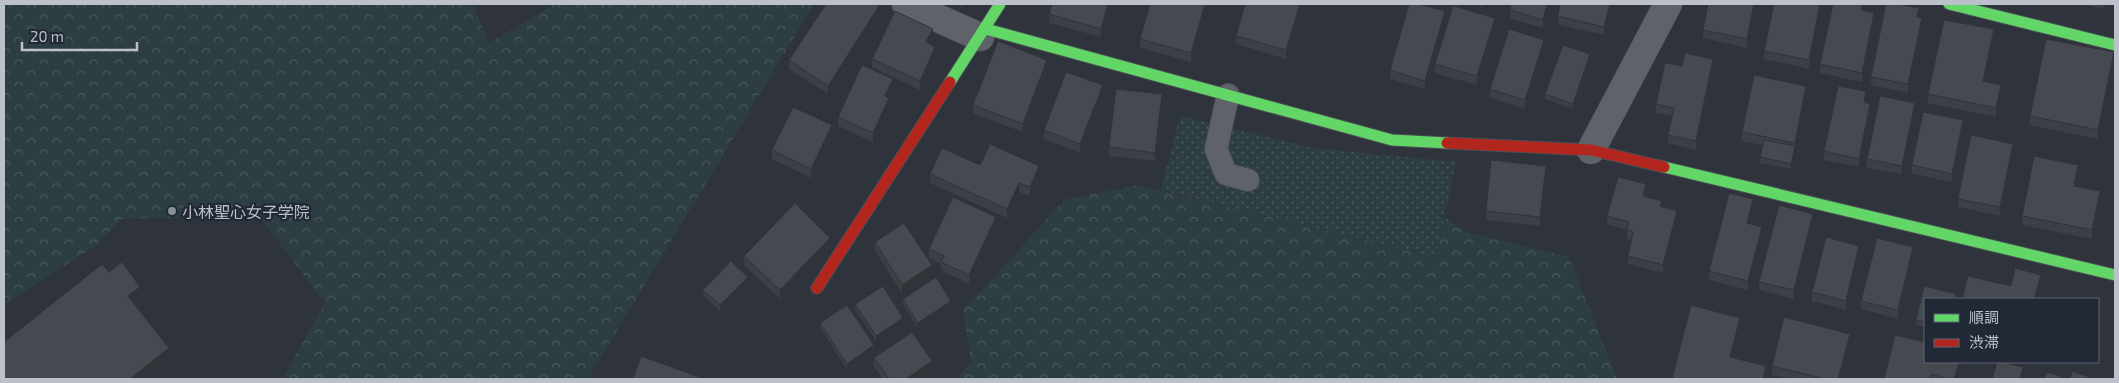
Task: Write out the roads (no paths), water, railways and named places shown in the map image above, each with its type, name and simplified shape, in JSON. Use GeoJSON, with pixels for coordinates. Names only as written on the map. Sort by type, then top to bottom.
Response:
{"type":"FeatureCollection","features":[{"type":"Feature","properties":{"kind":"street"},"geometry":{"type":"LineString","coordinates":[[906,4],[983,33],[1228,95],[1392,140],[1591,150],[2115,275]]}},
{"type":"Feature","properties":{"kind":"street"},"geometry":{"type":"LineString","coordinates":[[817,288],[1000,4]]}},
{"type":"Feature","properties":{"kind":"street"},"geometry":{"type":"LineString","coordinates":[[1591,150],[1668,4]]}},
{"type":"Feature","properties":{"kind":"street"},"geometry":{"type":"LineString","coordinates":[[1949,4],[2115,45]]}},
{"type":"Feature","properties":{"kind":"lane"},"geometry":{"type":"LineString","coordinates":[[1228,95],[1216,149],[1226,174],[1248,180]]}},
{"type":"Feature","properties":{"kind":"place","name":"小林聖心女子学院"},"geometry":{"type":"Point","coordinates":[172,211]}}]}
